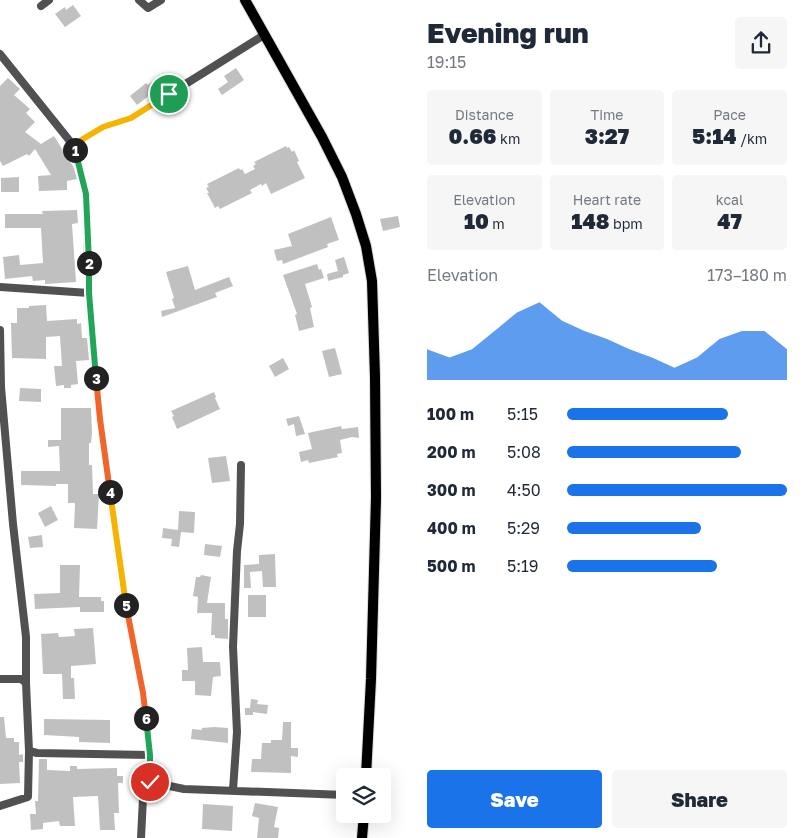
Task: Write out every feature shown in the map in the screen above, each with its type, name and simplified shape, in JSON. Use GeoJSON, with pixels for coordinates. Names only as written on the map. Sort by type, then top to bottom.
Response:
{"type":"FeatureCollection","features":[{"type":"Feature","properties":{"kind":"main road"},"geometry":{"type":"LineString","coordinates":[[244,0],[322,137],[342,177],[366,246],[372,280],[376,377],[376,498],[366,768]]}},
{"type":"Feature","properties":{"kind":"main road"},"geometry":{"type":"LineString","coordinates":[[362,838],[363,823]]}},
{"type":"Feature","properties":{"kind":"street"},"geometry":{"type":"LineString","coordinates":[[41,6],[49,0]]}},
{"type":"Feature","properties":{"kind":"street"},"geometry":{"type":"LineString","coordinates":[[139,0],[148,8],[161,0]]}},
{"type":"Feature","properties":{"kind":"street"},"geometry":{"type":"LineString","coordinates":[[73,145],[103,127],[131,118],[264,34]]}},
{"type":"Feature","properties":{"kind":"street"},"geometry":{"type":"LineString","coordinates":[[0,54],[73,145],[86,194],[89,293],[100,419],[124,594],[143,693],[150,755],[150,782],[143,798],[141,838]]}},
{"type":"Feature","properties":{"kind":"street"},"geometry":{"type":"LineString","coordinates":[[0,287],[89,293]]}},
{"type":"Feature","properties":{"kind":"street"},"geometry":{"type":"LineString","coordinates":[[0,330],[1,387],[13,524],[26,637],[29,751],[28,797],[0,806]]}},
{"type":"Feature","properties":{"kind":"street"},"geometry":{"type":"LineString","coordinates":[[233,790],[237,732],[233,647],[236,551],[240,524],[241,465]]}},
{"type":"Feature","properties":{"kind":"street"},"geometry":{"type":"LineString","coordinates":[[0,679],[21,679],[26,683]]}},
{"type":"Feature","properties":{"kind":"street"},"geometry":{"type":"LineString","coordinates":[[29,751],[37,753],[150,755]]}},
{"type":"Feature","properties":{"kind":"street"},"geometry":{"type":"LineString","coordinates":[[150,782],[184,789],[336,795]]}},
{"type":"Feature","properties":{"kind":"building"},"geometry":{"type":"Polygon","coordinates":[[[73,5],[81,16],[65,27],[55,14],[65,7],[66,10],[73,5]]]}},
{"type":"Feature","properties":{"kind":"building"},"geometry":{"type":"Polygon","coordinates":[[[236,68],[244,80],[222,95],[218,89],[228,82],[224,76],[236,68]]]}},
{"type":"Feature","properties":{"kind":"building"},"geometry":{"type":"Polygon","coordinates":[[[158,77],[167,88],[158,95],[155,91],[137,105],[130,96],[146,83],[148,85],[158,77]]]}},
{"type":"Feature","properties":{"kind":"building"},"geometry":{"type":"Polygon","coordinates":[[[8,78],[20,89],[14,95],[30,109],[26,113],[35,122],[25,132],[41,144],[54,136],[74,168],[77,179],[67,181],[67,190],[39,191],[38,176],[51,175],[35,149],[29,156],[27,154],[3,166],[0,161],[0,86],[8,78]]]}},
{"type":"Feature","properties":{"kind":"building"},"geometry":{"type":"Polygon","coordinates":[[[286,146],[292,152],[294,150],[299,161],[297,162],[305,178],[271,194],[266,183],[262,186],[261,184],[250,190],[252,193],[220,209],[218,206],[215,208],[207,193],[209,193],[206,188],[209,187],[207,184],[239,168],[245,174],[255,169],[253,166],[256,164],[254,162],[286,146]]]}},
{"type":"Feature","properties":{"kind":"building"},"geometry":{"type":"Polygon","coordinates":[[[19,177],[19,192],[1,192],[1,178],[19,177]]]}},
{"type":"Feature","properties":{"kind":"building"},"geometry":{"type":"Polygon","coordinates":[[[77,210],[78,223],[72,224],[76,282],[45,284],[45,280],[33,281],[32,276],[5,279],[3,257],[19,255],[20,265],[43,263],[41,228],[5,228],[5,214],[43,214],[42,211],[77,210]]]}},
{"type":"Feature","properties":{"kind":"building"},"geometry":{"type":"Polygon","coordinates":[[[398,216],[400,227],[383,231],[380,219],[398,216]]]}},
{"type":"Feature","properties":{"kind":"building"},"geometry":{"type":"Polygon","coordinates":[[[331,217],[339,240],[327,244],[328,247],[283,264],[282,260],[277,261],[274,250],[292,246],[288,234],[331,217]]]}},
{"type":"Feature","properties":{"kind":"building"},"geometry":{"type":"Polygon","coordinates":[[[344,257],[349,273],[343,275],[343,277],[328,281],[327,274],[338,271],[335,260],[344,257]]]}},
{"type":"Feature","properties":{"kind":"building"},"geometry":{"type":"Polygon","coordinates":[[[317,264],[324,278],[305,284],[312,307],[310,308],[314,327],[299,331],[295,315],[297,314],[283,275],[317,264]]]}},
{"type":"Feature","properties":{"kind":"building"},"geometry":{"type":"Polygon","coordinates":[[[188,266],[195,290],[229,277],[233,286],[215,293],[217,297],[162,317],[161,311],[175,308],[166,272],[188,266]]]}},
{"type":"Feature","properties":{"kind":"building"},"geometry":{"type":"Polygon","coordinates":[[[46,305],[47,321],[77,319],[77,324],[81,323],[82,338],[87,338],[89,360],[76,361],[78,384],[71,385],[71,388],[64,388],[64,385],[56,386],[54,366],[62,366],[60,336],[46,337],[46,359],[12,358],[11,323],[17,323],[17,308],[46,305]]]}},
{"type":"Feature","properties":{"kind":"building"},"geometry":{"type":"Polygon","coordinates":[[[335,348],[342,374],[329,377],[322,351],[335,348]]]}},
{"type":"Feature","properties":{"kind":"building"},"geometry":{"type":"Polygon","coordinates":[[[283,358],[289,369],[275,377],[269,366],[283,358]]]}},
{"type":"Feature","properties":{"kind":"building"},"geometry":{"type":"Polygon","coordinates":[[[20,388],[41,389],[41,402],[19,401],[20,388]]]}},
{"type":"Feature","properties":{"kind":"building"},"geometry":{"type":"Polygon","coordinates":[[[214,392],[220,409],[177,429],[171,411],[214,392]]]}},
{"type":"Feature","properties":{"kind":"building"},"geometry":{"type":"Polygon","coordinates":[[[61,408],[91,408],[92,433],[91,443],[89,443],[89,465],[92,465],[93,494],[99,494],[97,529],[74,528],[75,503],[68,503],[68,484],[56,484],[56,486],[21,485],[21,471],[60,471],[59,446],[48,447],[48,440],[61,440],[61,408]]]}},
{"type":"Feature","properties":{"kind":"building"},"geometry":{"type":"Polygon","coordinates":[[[299,416],[305,434],[296,436],[294,424],[288,426],[286,419],[299,416]]]}},
{"type":"Feature","properties":{"kind":"building"},"geometry":{"type":"Polygon","coordinates":[[[341,426],[342,429],[358,427],[359,438],[352,437],[340,440],[342,453],[337,454],[338,457],[309,463],[308,460],[301,462],[299,452],[312,449],[308,433],[341,426]]]}},
{"type":"Feature","properties":{"kind":"building"},"geometry":{"type":"Polygon","coordinates":[[[226,456],[230,481],[212,483],[208,458],[226,456]]]}},
{"type":"Feature","properties":{"kind":"building"},"geometry":{"type":"Polygon","coordinates":[[[51,506],[58,520],[45,527],[38,513],[51,506]]]}},
{"type":"Feature","properties":{"kind":"building"},"geometry":{"type":"Polygon","coordinates":[[[179,511],[195,512],[194,533],[181,532],[179,547],[171,546],[172,539],[162,538],[163,528],[178,530],[179,511]]]}},
{"type":"Feature","properties":{"kind":"building"},"geometry":{"type":"Polygon","coordinates":[[[42,535],[43,547],[30,548],[28,537],[42,535]]]}},
{"type":"Feature","properties":{"kind":"building"},"geometry":{"type":"Polygon","coordinates":[[[205,544],[222,546],[220,557],[204,555],[205,544]]]}},
{"type":"Feature","properties":{"kind":"building"},"geometry":{"type":"Polygon","coordinates":[[[275,554],[276,587],[263,587],[262,571],[250,572],[251,588],[244,588],[244,565],[259,564],[259,555],[275,554]]]}},
{"type":"Feature","properties":{"kind":"building"},"geometry":{"type":"Polygon","coordinates":[[[60,565],[80,565],[79,597],[101,597],[101,601],[104,601],[104,612],[80,612],[80,607],[35,609],[34,594],[60,593],[60,565]]]}},
{"type":"Feature","properties":{"kind":"building"},"geometry":{"type":"Polygon","coordinates":[[[201,575],[211,577],[207,603],[225,603],[225,619],[228,619],[228,639],[215,638],[215,635],[211,635],[212,613],[197,613],[198,597],[193,596],[196,577],[201,575]]]}},
{"type":"Feature","properties":{"kind":"building"},"geometry":{"type":"Polygon","coordinates":[[[248,595],[266,595],[266,617],[248,617],[248,595]]]}},
{"type":"Feature","properties":{"kind":"building"},"geometry":{"type":"Polygon","coordinates":[[[93,628],[96,664],[71,666],[71,678],[74,678],[75,699],[63,699],[62,674],[43,674],[41,634],[58,633],[59,637],[75,636],[74,629],[93,628]]]}},
{"type":"Feature","properties":{"kind":"building"},"geometry":{"type":"Polygon","coordinates":[[[202,647],[203,662],[220,662],[221,676],[213,677],[211,696],[195,695],[195,681],[182,681],[182,670],[188,670],[187,648],[202,647]]]}},
{"type":"Feature","properties":{"kind":"building"},"geometry":{"type":"Polygon","coordinates":[[[251,699],[258,700],[257,704],[268,705],[267,714],[253,712],[253,715],[245,715],[245,708],[250,708],[251,699]]]}},
{"type":"Feature","properties":{"kind":"building"},"geometry":{"type":"Polygon","coordinates":[[[0,717],[4,717],[6,738],[14,738],[14,742],[19,742],[19,755],[23,754],[23,762],[19,762],[20,783],[0,784],[0,717]]]}},
{"type":"Feature","properties":{"kind":"building"},"geometry":{"type":"Polygon","coordinates":[[[44,719],[110,720],[110,743],[79,742],[79,737],[44,735],[44,719]]]}},
{"type":"Feature","properties":{"kind":"building"},"geometry":{"type":"Polygon","coordinates":[[[283,722],[291,722],[291,748],[298,748],[298,757],[291,756],[291,773],[251,772],[252,759],[261,759],[262,743],[271,743],[271,740],[282,740],[283,722]]]}},
{"type":"Feature","properties":{"kind":"building"},"geometry":{"type":"Polygon","coordinates":[[[202,728],[228,728],[228,743],[191,739],[192,729],[202,730],[202,728]]]}},
{"type":"Feature","properties":{"kind":"building"},"geometry":{"type":"Polygon","coordinates":[[[39,759],[47,759],[47,770],[70,771],[70,766],[77,766],[77,769],[117,768],[117,776],[123,776],[123,783],[118,783],[119,813],[114,813],[115,830],[100,830],[98,796],[73,797],[75,826],[60,826],[59,821],[43,823],[43,829],[31,830],[30,814],[36,814],[35,801],[38,801],[39,759]]]}},
{"type":"Feature","properties":{"kind":"building"},"geometry":{"type":"Polygon","coordinates":[[[255,803],[278,807],[274,827],[279,828],[278,838],[257,838],[259,818],[252,816],[255,803]]]}},
{"type":"Feature","properties":{"kind":"building"},"geometry":{"type":"Polygon","coordinates":[[[203,804],[233,806],[232,831],[202,829],[203,804]]]}},
{"type":"Feature","properties":{"kind":"route"},"geometry":{"type":"LineString","coordinates":[[150,782],[150,755],[143,693],[124,594],[100,419],[89,293],[86,194],[73,145],[103,127],[131,118],[169,94]]}}]}
